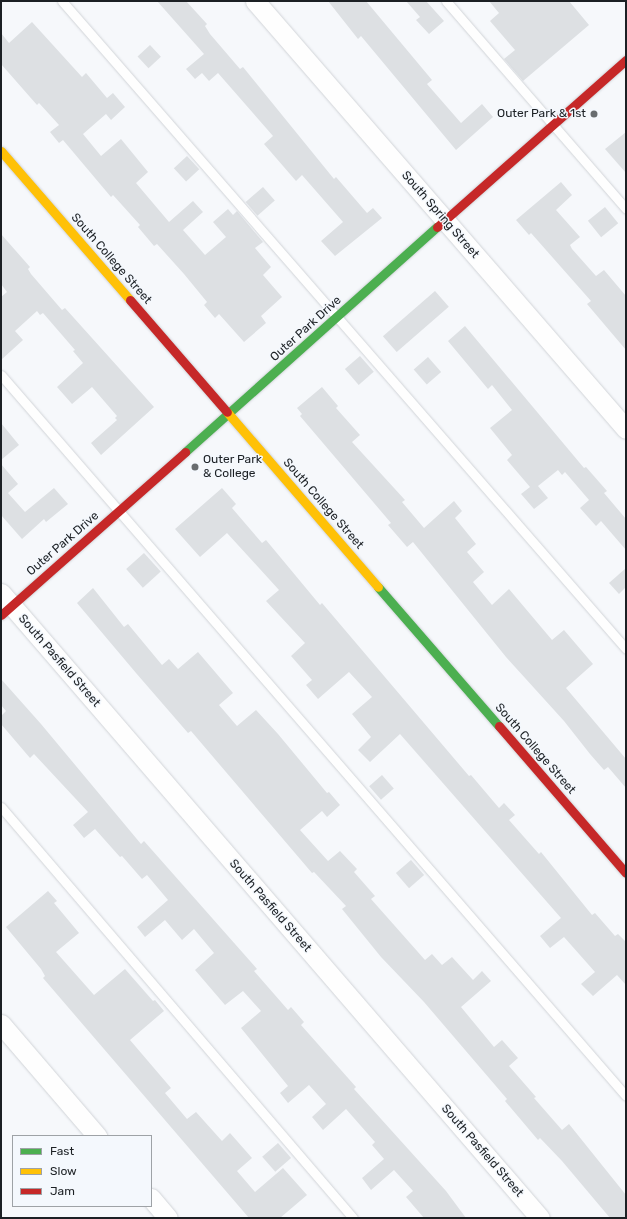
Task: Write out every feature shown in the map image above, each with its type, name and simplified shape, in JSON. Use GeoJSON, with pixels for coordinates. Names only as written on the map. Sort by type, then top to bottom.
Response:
{"type":"FeatureCollection","features":[{"type":"Feature","properties":{"kind":"street","name":"South Spring Street"},"geometry":{"type":"LineString","coordinates":[[255,1],[626,429]]}},
{"type":"Feature","properties":{"kind":"street","name":"Outer Park Drive"},"geometry":{"type":"LineString","coordinates":[[4,605],[119,511],[626,60]]}},
{"type":"Feature","properties":{"kind":"street","name":"South College Street"},"geometry":{"type":"LineString","coordinates":[[1,151],[626,873]]}},
{"type":"Feature","properties":{"kind":"street","name":"South Pasfield Street"},"geometry":{"type":"LineString","coordinates":[[4,605],[540,1218]]}},
{"type":"Feature","properties":{"kind":"street"},"geometry":{"type":"LineString","coordinates":[[1,1024],[96,1135]]}},
{"type":"Feature","properties":{"kind":"street"},"geometry":{"type":"LineString","coordinates":[[152,1199],[168,1218]]}},
{"type":"Feature","properties":{"kind":"lane"},"geometry":{"type":"LineString","coordinates":[[62,1],[338,316],[626,649]]}},
{"type":"Feature","properties":{"kind":"lane"},"geometry":{"type":"LineString","coordinates":[[446,1],[626,208]]}},
{"type":"Feature","properties":{"kind":"lane"},"geometry":{"type":"LineString","coordinates":[[1,375],[626,1096]]}},
{"type":"Feature","properties":{"kind":"lane"},"geometry":{"type":"LineString","coordinates":[[1,808],[353,1218]]}},
{"type":"Feature","properties":{"kind":"building"},"geometry":{"type":"Polygon","coordinates":[[[157,1],[186,1],[207,24],[205,26],[210,34],[240,69],[243,67],[334,179],[336,177],[367,213],[373,208],[382,218],[335,256],[321,241],[343,222],[302,175],[296,181],[264,144],[273,136],[218,73],[209,81],[202,73],[195,79],[186,69],[204,54],[157,1]]]}},
{"type":"Feature","properties":{"kind":"building"},"geometry":{"type":"Polygon","coordinates":[[[328,1],[366,1],[432,80],[427,84],[461,123],[482,104],[493,117],[456,150],[361,36],[358,39],[328,1]]]}},
{"type":"Feature","properties":{"kind":"building"},"geometry":{"type":"Polygon","coordinates":[[[406,1],[426,1],[444,21],[429,34],[416,20],[420,17],[406,1]]]}},
{"type":"Feature","properties":{"kind":"building"},"geometry":{"type":"Polygon","coordinates":[[[489,1],[569,1],[589,25],[523,81],[504,59],[515,50],[490,21],[499,13],[489,1]]]}},
{"type":"Feature","properties":{"kind":"building"},"geometry":{"type":"Polygon","coordinates":[[[32,22],[82,77],[86,73],[107,98],[113,93],[125,107],[111,120],[106,114],[83,134],[101,156],[121,139],[148,172],[136,183],[169,222],[193,201],[203,212],[183,230],[205,255],[226,237],[213,222],[228,209],[233,215],[237,211],[263,242],[255,248],[271,267],[263,275],[282,297],[261,316],[266,323],[244,342],[219,314],[215,318],[204,305],[207,302],[184,274],[157,244],[154,246],[138,227],[140,225],[113,195],[111,197],[63,140],[59,143],[50,132],[59,125],[39,103],[37,105],[1,64],[1,33],[9,43],[32,22]]]}},
{"type":"Feature","properties":{"kind":"building"},"geometry":{"type":"Polygon","coordinates":[[[150,45],[161,57],[148,68],[138,57],[150,45]]]}},
{"type":"Feature","properties":{"kind":"building"},"geometry":{"type":"Polygon","coordinates":[[[626,132],[626,173],[605,149],[626,132]]]}},
{"type":"Feature","properties":{"kind":"building"},"geometry":{"type":"Polygon","coordinates":[[[187,156],[199,169],[186,181],[174,168],[187,156]]]}},
{"type":"Feature","properties":{"kind":"building"},"geometry":{"type":"Polygon","coordinates":[[[561,182],[572,195],[556,210],[580,237],[570,245],[572,249],[596,276],[604,270],[626,296],[626,350],[587,304],[591,301],[531,233],[529,235],[516,220],[561,182]]]}},
{"type":"Feature","properties":{"kind":"building"},"geometry":{"type":"Polygon","coordinates":[[[263,187],[275,201],[257,216],[246,202],[263,187]]]}},
{"type":"Feature","properties":{"kind":"building"},"geometry":{"type":"Polygon","coordinates":[[[605,207],[618,223],[601,237],[588,221],[605,207]]]}},
{"type":"Feature","properties":{"kind":"building"},"geometry":{"type":"Polygon","coordinates":[[[1,234],[30,267],[28,269],[31,274],[62,310],[65,308],[154,407],[101,455],[91,443],[117,420],[115,418],[117,416],[92,387],[72,404],[57,387],[83,363],[73,351],[75,350],[43,313],[40,315],[37,311],[15,331],[23,340],[1,360],[1,297],[7,292],[1,284],[1,234]]]}},
{"type":"Feature","properties":{"kind":"building"},"geometry":{"type":"Polygon","coordinates":[[[435,291],[449,307],[397,352],[383,336],[435,291]]]}},
{"type":"Feature","properties":{"kind":"building"},"geometry":{"type":"Polygon","coordinates":[[[465,326],[584,468],[586,467],[607,491],[604,493],[626,519],[626,550],[601,521],[596,526],[580,508],[589,500],[565,472],[562,475],[558,470],[538,486],[548,498],[534,509],[521,494],[530,487],[507,460],[512,455],[490,428],[512,410],[492,385],[488,389],[448,341],[465,326]]]}},
{"type":"Feature","properties":{"kind":"building"},"geometry":{"type":"Polygon","coordinates":[[[360,356],[374,372],[359,385],[345,369],[360,356]]]}},
{"type":"Feature","properties":{"kind":"building"},"geometry":{"type":"Polygon","coordinates":[[[428,357],[441,372],[427,385],[414,369],[428,357]]]}},
{"type":"Feature","properties":{"kind":"building"},"geometry":{"type":"Polygon","coordinates":[[[322,387],[338,406],[336,408],[360,435],[352,442],[405,500],[402,502],[424,528],[454,501],[462,511],[455,518],[476,544],[467,552],[484,572],[473,582],[492,605],[509,589],[552,640],[564,630],[593,664],[566,688],[626,759],[626,788],[608,767],[604,770],[564,721],[506,657],[413,542],[407,547],[388,525],[391,523],[300,416],[302,414],[297,408],[322,387]]]}},
{"type":"Feature","properties":{"kind":"building"},"geometry":{"type":"Polygon","coordinates":[[[1,423],[19,445],[1,460],[1,423]]]}},
{"type":"Feature","properties":{"kind":"building"},"geometry":{"type":"Polygon","coordinates":[[[1,464],[18,484],[8,493],[25,512],[54,488],[68,504],[46,522],[44,519],[22,539],[1,515],[1,464]]]}},
{"type":"Feature","properties":{"kind":"building"},"geometry":{"type":"Polygon","coordinates":[[[222,488],[236,504],[232,508],[262,543],[266,540],[320,605],[322,603],[469,776],[471,775],[499,808],[504,803],[515,815],[509,820],[539,854],[541,852],[592,915],[595,913],[615,936],[618,934],[626,942],[626,985],[617,975],[593,996],[581,984],[595,972],[564,937],[550,948],[540,936],[561,918],[400,734],[370,762],[358,750],[371,737],[352,714],[372,697],[349,672],[318,699],[306,685],[312,680],[291,656],[305,643],[266,601],[279,590],[227,533],[200,557],[175,529],[222,488]]]}},
{"type":"Feature","properties":{"kind":"building"},"geometry":{"type":"Polygon","coordinates":[[[144,553],[161,572],[143,588],[126,569],[144,553]]]}},
{"type":"Feature","properties":{"kind":"building"},"geometry":{"type":"Polygon","coordinates":[[[626,568],[626,587],[619,594],[609,583],[626,568]]]}},
{"type":"Feature","properties":{"kind":"building"},"geometry":{"type":"Polygon","coordinates":[[[93,588],[124,627],[128,624],[162,665],[169,659],[178,669],[198,652],[233,693],[219,705],[237,726],[256,710],[278,734],[327,793],[329,792],[340,805],[327,817],[322,811],[300,830],[328,861],[340,851],[357,869],[354,872],[375,896],[371,899],[425,960],[432,954],[442,965],[452,957],[473,980],[482,971],[491,981],[461,1007],[494,1047],[502,1040],[518,1058],[509,1066],[536,1097],[534,1098],[562,1130],[569,1124],[626,1195],[626,1218],[610,1218],[562,1161],[540,1138],[538,1140],[505,1101],[507,1099],[424,1002],[381,957],[342,909],[346,906],[314,872],[312,873],[191,731],[188,733],[136,673],[77,603],[93,588]]]}},
{"type":"Feature","properties":{"kind":"building"},"geometry":{"type":"Polygon","coordinates":[[[1,679],[41,724],[141,844],[144,841],[257,969],[254,971],[288,1010],[291,1007],[304,1022],[301,1025],[356,1087],[354,1089],[446,1191],[466,1218],[424,1218],[406,1197],[413,1191],[394,1170],[371,1190],[362,1178],[384,1159],[372,1145],[375,1142],[346,1109],[323,1130],[312,1117],[326,1104],[309,1085],[288,1103],[280,1093],[288,1086],[241,1028],[261,1011],[243,991],[225,1005],[195,970],[214,953],[194,929],[182,940],[165,920],[145,937],[137,927],[168,900],[147,875],[142,879],[95,829],[84,838],[73,825],[88,812],[34,754],[30,758],[1,724],[1,716],[6,711],[1,705],[1,679]]]}},
{"type":"Feature","properties":{"kind":"building"},"geometry":{"type":"Polygon","coordinates":[[[382,775],[394,789],[381,800],[369,786],[382,775]]]}},
{"type":"Feature","properties":{"kind":"building"},"geometry":{"type":"Polygon","coordinates":[[[411,860],[424,875],[409,888],[396,873],[411,860]]]}},
{"type":"Feature","properties":{"kind":"building"},"geometry":{"type":"Polygon","coordinates":[[[48,891],[57,901],[54,903],[79,933],[56,952],[94,995],[125,969],[153,1001],[155,1000],[164,1011],[130,1040],[171,1088],[165,1093],[187,1119],[196,1112],[222,1141],[230,1133],[252,1158],[237,1171],[255,1192],[283,1168],[307,1195],[280,1218],[249,1218],[43,978],[45,976],[41,969],[6,927],[48,891]]]}},
{"type":"Feature","properties":{"kind":"building"},"geometry":{"type":"Polygon","coordinates":[[[278,1143],[291,1158],[275,1172],[262,1157],[278,1143]]]}},
{"type":"Feature","properties":{"kind":"traffic: fast"},"geometry":{"type":"LineString","coordinates":[[185,452],[437,227]]}},
{"type":"Feature","properties":{"kind":"traffic: fast"},"geometry":{"type":"LineString","coordinates":[[378,587],[499,726]]}},
{"type":"Feature","properties":{"kind":"traffic: slow"},"geometry":{"type":"LineString","coordinates":[[1,151],[130,300]]}},
{"type":"Feature","properties":{"kind":"traffic: slow"},"geometry":{"type":"LineString","coordinates":[[227,412],[378,587]]}},
{"type":"Feature","properties":{"kind":"traffic: jam"},"geometry":{"type":"LineString","coordinates":[[437,227],[626,60]]}},
{"type":"Feature","properties":{"kind":"traffic: jam"},"geometry":{"type":"LineString","coordinates":[[130,300],[227,412]]}},
{"type":"Feature","properties":{"kind":"traffic: jam"},"geometry":{"type":"LineString","coordinates":[[1,615],[185,452]]}},
{"type":"Feature","properties":{"kind":"traffic: jam"},"geometry":{"type":"LineString","coordinates":[[499,726],[626,873]]}},
{"type":"Feature","properties":{"kind":"place","name":"Outer Park & 1st"},"geometry":{"type":"Point","coordinates":[594,114]}},
{"type":"Feature","properties":{"kind":"place","name":"Outer Park & College"},"geometry":{"type":"Point","coordinates":[195,467]}}]}
